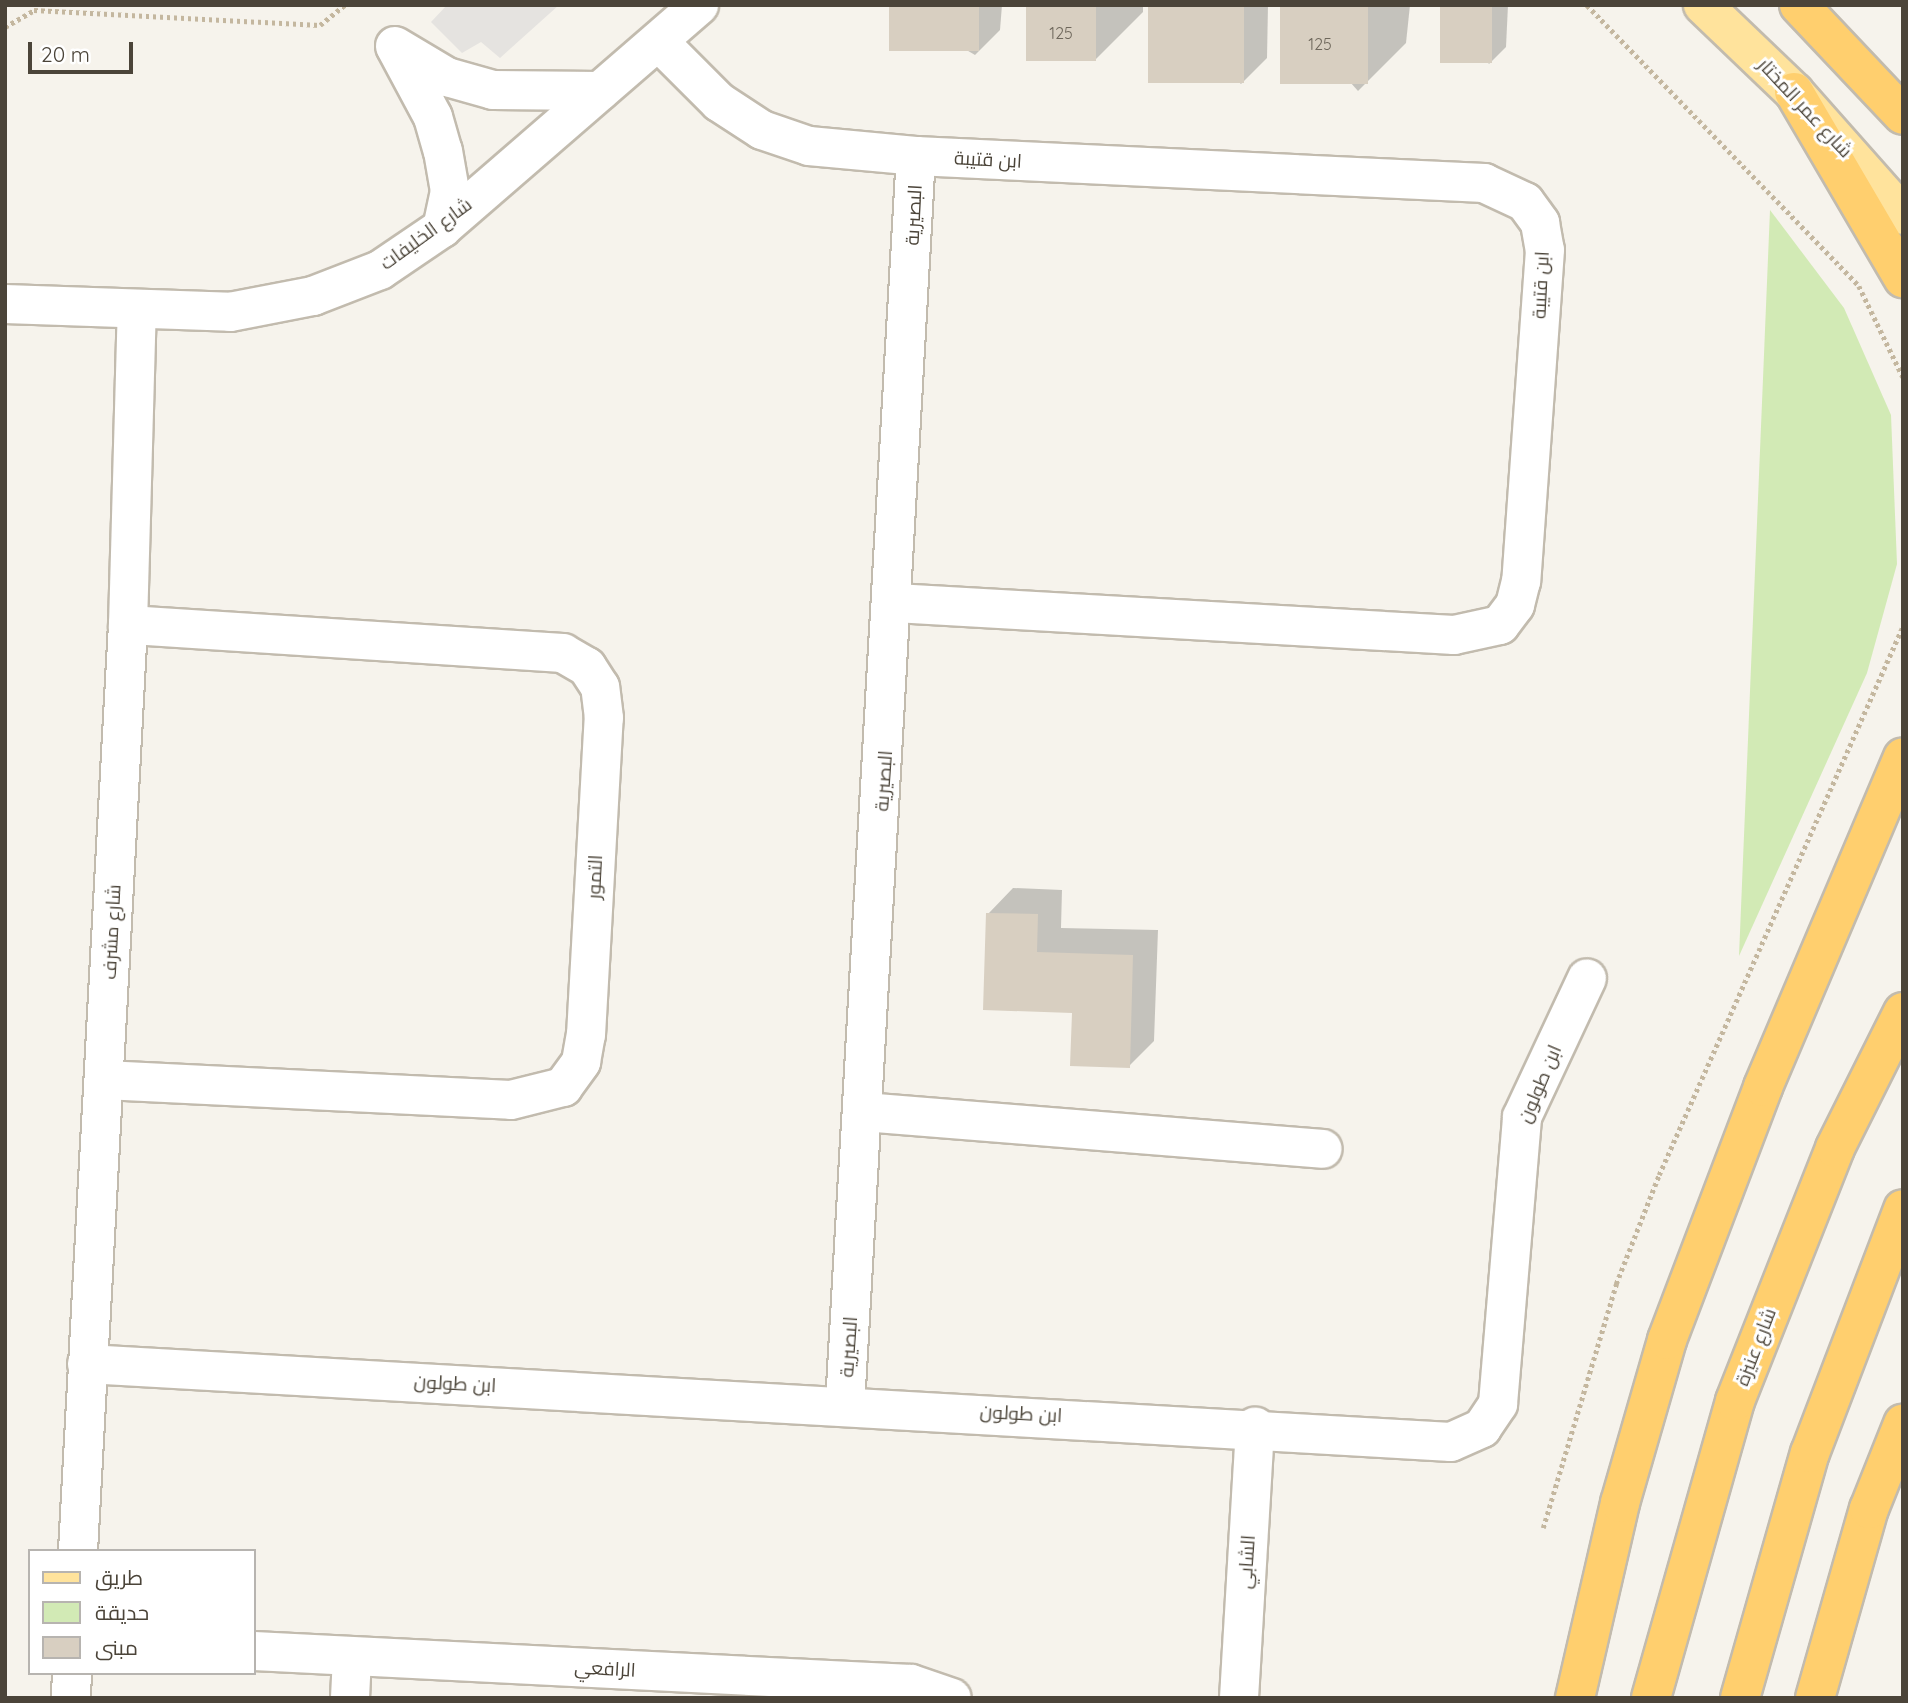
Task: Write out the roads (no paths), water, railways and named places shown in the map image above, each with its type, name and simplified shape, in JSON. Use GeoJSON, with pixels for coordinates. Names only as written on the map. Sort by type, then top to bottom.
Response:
{"type":"FeatureCollection","features":[{"type":"Feature","properties":{"kind":"highway"},"geometry":{"type":"LineString","coordinates":[[1798,5],[1903,115]]}},
{"type":"Feature","properties":{"kind":"highway"},"geometry":{"type":"LineString","coordinates":[[1794,92],[1903,278]]}},
{"type":"Feature","properties":{"kind":"highway"},"geometry":{"type":"LineString","coordinates":[[1575,1698],[1667,1340],[1763,1087],[1901,768]]}},
{"type":"Feature","properties":{"kind":"highway","name":"شارع عنيزة"},"geometry":{"type":"LineString","coordinates":[[1651,1698],[1735,1401],[1835,1148],[1903,1012]]}},
{"type":"Feature","properties":{"kind":"highway"},"geometry":{"type":"LineString","coordinates":[[1740,1698],[1810,1453],[1903,1209]]}},
{"type":"Feature","properties":{"kind":"highway"},"geometry":{"type":"LineString","coordinates":[[1815,1698],[1869,1509],[1903,1424]]}},
{"type":"Feature","properties":{"kind":"main road","name":"شارع عمر المختار"},"geometry":{"type":"LineString","coordinates":[[1703,5],[1794,92],[1903,215]]}},
{"type":"Feature","properties":{"kind":"street","name":"شارع الخليفات"},"geometry":{"type":"LineString","coordinates":[[5,304],[137,312],[230,312],[313,296],[380,270],[442,228],[699,5]]}},
{"type":"Feature","properties":{"kind":"street","name":"ابن قتيبة"},"geometry":{"type":"LineString","coordinates":[[659,42],[719,102],[762,130],[808,146],[916,156],[1484,183],[1525,202],[1539,223],[1545,250],[1521,581],[1515,605],[1500,625],[1454,635],[895,603]]}},
{"type":"Feature","properties":{"kind":"street"},"geometry":{"type":"LineString","coordinates":[[442,228],[450,191],[443,151],[433,117],[396,46],[447,77],[493,90],[600,91]]}},
{"type":"Feature","properties":{"kind":"street","name":"البصيرية"},"geometry":{"type":"LineString","coordinates":[[845,1405],[895,603],[916,156]]}},
{"type":"Feature","properties":{"kind":"street","name":"شارع مشرف"},"geometry":{"type":"LineString","coordinates":[[78,1549],[128,625],[137,312]]}},
{"type":"Feature","properties":{"kind":"street","name":"التمور"},"geometry":{"type":"LineString","coordinates":[[104,1080],[511,1100],[564,1087],[581,1062],[586,1035],[604,732],[600,687],[587,667],[563,653],[128,625]]}},
{"type":"Feature","properties":{"kind":"street","name":"ابن طولون"},"geometry":{"type":"LineString","coordinates":[[87,1364],[1255,1426],[1451,1442],[1491,1417],[1500,1390],[1522,1117],[1587,978]]}},
{"type":"Feature","properties":{"kind":"street"},"geometry":{"type":"LineString","coordinates":[[864,1112],[1323,1149]]}},
{"type":"Feature","properties":{"kind":"street","name":"الشابي"},"geometry":{"type":"LineString","coordinates":[[1239,1698],[1255,1426]]}},
{"type":"Feature","properties":{"kind":"street","name":"الرافعي"},"geometry":{"type":"LineString","coordinates":[[256,1651],[911,1684],[952,1698]]}},
{"type":"Feature","properties":{"kind":"street"},"geometry":{"type":"LineString","coordinates":[[350,1698],[352,1657]]}},
{"type":"Feature","properties":{"kind":"street"},"geometry":{"type":"LineString","coordinates":[[71,1698],[72,1675]]}}]}
